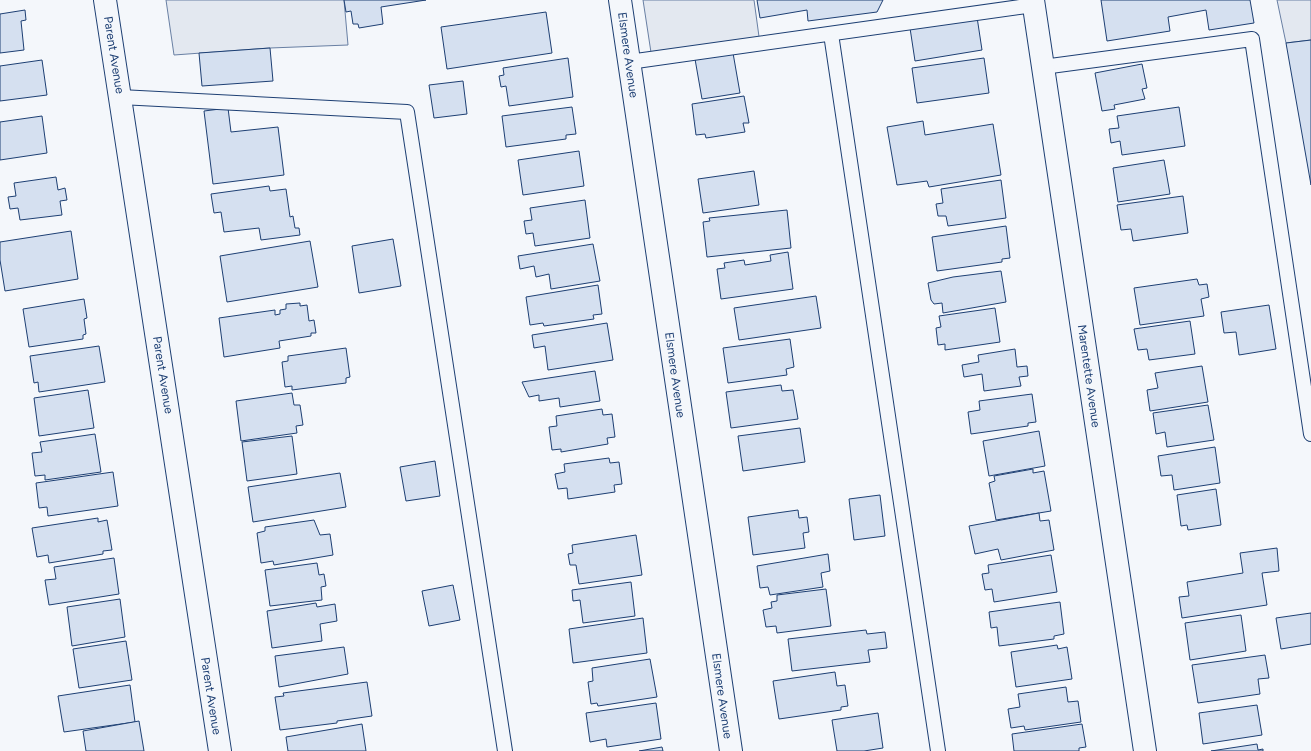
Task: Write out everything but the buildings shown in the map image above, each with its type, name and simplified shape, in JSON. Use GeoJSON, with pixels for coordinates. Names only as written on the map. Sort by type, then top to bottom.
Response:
{"type":"FeatureCollection","features":[{"type":"Feature","properties":{"kind":"street","name":"Parent Avenue"},"geometry":{"type":"LineString","coordinates":[[105,0],[220,751]]}},
{"type":"Feature","properties":{"kind":"street","name":"Elsmere Avenue"},"geometry":{"type":"LineString","coordinates":[[620,0],[730,751]]}},
{"type":"Feature","properties":{"kind":"street","name":"Marentette Avenue"},"geometry":{"type":"LineString","coordinates":[[1034,2],[1145,751]]}},
{"type":"Feature","properties":{"kind":"lane"},"geometry":{"type":"LineString","coordinates":[[629,62],[831,34],[1034,2]]}},
{"type":"Feature","properties":{"kind":"lane"},"geometry":{"type":"LineString","coordinates":[[831,34],[938,751]]}},
{"type":"Feature","properties":{"kind":"lane"},"geometry":{"type":"LineString","coordinates":[[1043,67],[1252,39],[1311,434]]}},
{"type":"Feature","properties":{"kind":"lane"},"geometry":{"type":"LineString","coordinates":[[120,98],[408,112],[505,751]]}},
{"type":"Feature","properties":{"kind":"shaded area"},"geometry":{"type":"Polygon","coordinates":[[[166,0],[344,0],[348,45],[270,48],[174,55],[166,0]]]}},
{"type":"Feature","properties":{"kind":"shaded area"},"geometry":{"type":"Polygon","coordinates":[[[643,0],[754,0],[760,44],[652,59],[643,0]]]}},
{"type":"Feature","properties":{"kind":"shaded area"},"geometry":{"type":"Polygon","coordinates":[[[1277,0],[1311,0],[1311,40],[1286,43],[1277,0]]]}}]}
